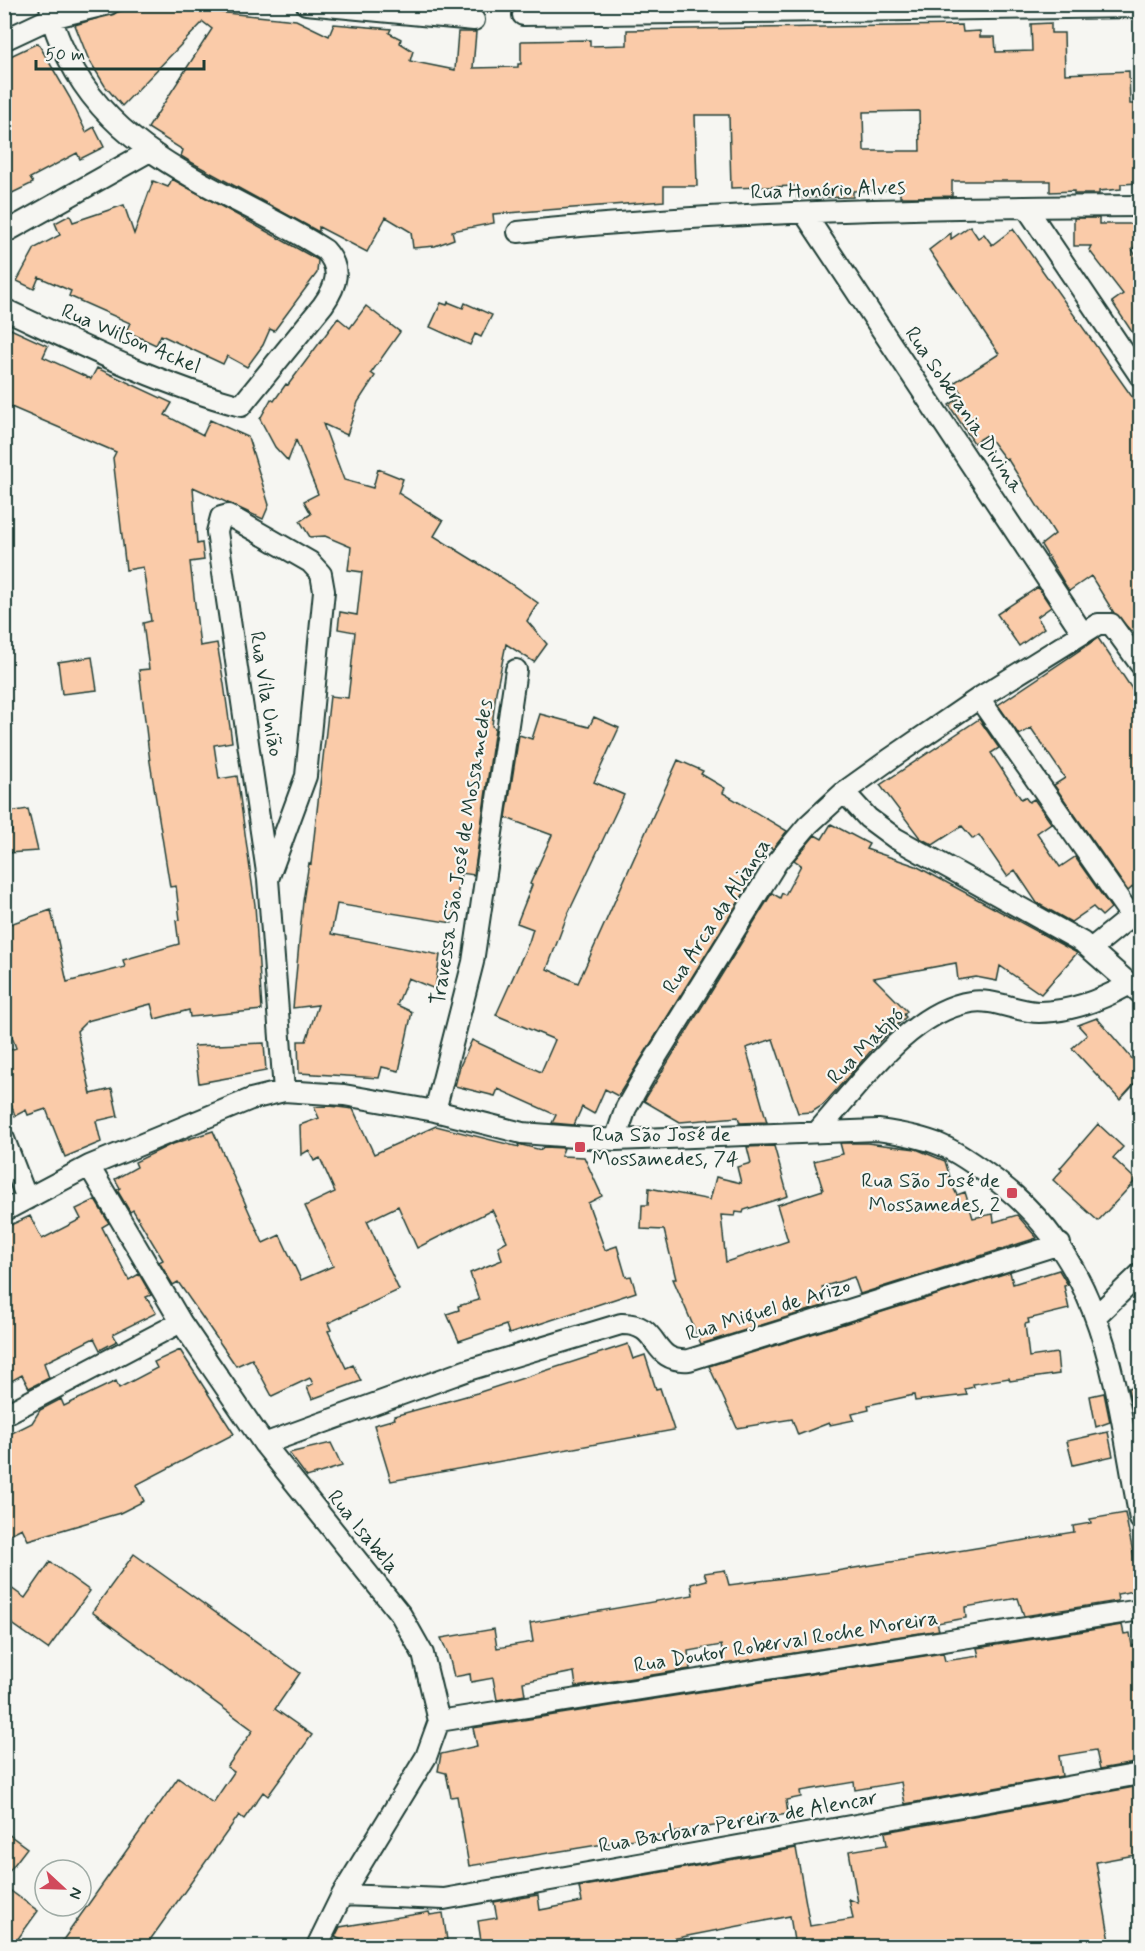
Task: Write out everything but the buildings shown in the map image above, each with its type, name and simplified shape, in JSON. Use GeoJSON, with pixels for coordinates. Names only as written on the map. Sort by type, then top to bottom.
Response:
{"type":"FeatureCollection","features":[{"type":"Feature","properties":{"kind":"street"},"geometry":{"type":"LineString","coordinates":[[4,40],[51,11],[109,4]]}},
{"type":"Feature","properties":{"kind":"street"},"geometry":{"type":"LineString","coordinates":[[306,4],[474,20]]}},
{"type":"Feature","properties":{"kind":"street"},"geometry":{"type":"LineString","coordinates":[[522,15],[1140,7]]}},
{"type":"Feature","properties":{"kind":"street"},"geometry":{"type":"LineString","coordinates":[[4,233],[148,152],[114,124],[80,82],[51,11]]}},
{"type":"Feature","properties":{"kind":"street","name":"Rua Wilson Ackel"},"geometry":{"type":"LineString","coordinates":[[4,309],[153,377],[205,397],[241,406],[332,292],[338,273],[334,260],[325,250],[148,152]]}},
{"type":"Feature","properties":{"kind":"street","name":"Rua Honório Alves"},"geometry":{"type":"LineString","coordinates":[[518,232],[633,221],[1026,207],[1140,206]]}},
{"type":"Feature","properties":{"kind":"street"},"geometry":{"type":"LineString","coordinates":[[1026,207],[1140,376]]}},
{"type":"Feature","properties":{"kind":"street","name":"Rua Soberania Divina"},"geometry":{"type":"LineString","coordinates":[[805,214],[1082,633]]}},
{"type":"Feature","properties":{"kind":"street","name":"Rua Vila União"},"geometry":{"type":"LineString","coordinates":[[268,879],[306,776],[324,591],[321,574],[310,562],[228,515],[221,517],[217,532],[268,879],[284,1091]]}},
{"type":"Feature","properties":{"kind":"street","name":"Rua Arca da Aliança"},"geometry":{"type":"LineString","coordinates":[[615,1140],[626,1108],[643,1078],[777,862],[808,825],[844,792],[979,698],[1098,624],[1111,624],[1140,664]]}},
{"type":"Feature","properties":{"kind":"street","name":"Travessa São José de Mossamedes"},"geometry":{"type":"LineString","coordinates":[[435,1112],[473,962],[516,670]]}},
{"type":"Feature","properties":{"kind":"street"},"geometry":{"type":"LineString","coordinates":[[979,698],[1136,912],[1092,948]]}},
{"type":"Feature","properties":{"kind":"street"},"geometry":{"type":"LineString","coordinates":[[844,792],[868,818],[895,838],[1092,948],[1135,988]]}},
{"type":"Feature","properties":{"kind":"street","name":"Rua Matipó"},"geometry":{"type":"LineString","coordinates":[[817,1132],[909,1033],[943,1009],[974,1001],[1039,1012],[1104,998],[1135,988]]}},
{"type":"Feature","properties":{"kind":"street"},"geometry":{"type":"LineString","coordinates":[[4,1211],[89,1166],[251,1099],[284,1091],[344,1095],[435,1112],[522,1133],[615,1140],[878,1130],[921,1136],[959,1152],[1040,1217],[1060,1244],[1097,1315],[1111,1371],[1140,1519]]}},
{"type":"Feature","properties":{"kind":"street"},"geometry":{"type":"LineString","coordinates":[[4,1139],[27,1199]]}},
{"type":"Feature","properties":{"kind":"street","name":"Rua Isabela"},"geometry":{"type":"LineString","coordinates":[[89,1166],[181,1322],[264,1444],[401,1616],[423,1654],[439,1721]]}},
{"type":"Feature","properties":{"kind":"street","name":"Rua Miguel de Arizo"},"geometry":{"type":"LineString","coordinates":[[264,1444],[468,1370],[621,1324],[633,1324],[646,1329],[662,1353],[676,1361],[689,1360],[1060,1244]]}},
{"type":"Feature","properties":{"kind":"street"},"geometry":{"type":"LineString","coordinates":[[1097,1315],[1140,1274]]}},
{"type":"Feature","properties":{"kind":"street"},"geometry":{"type":"LineString","coordinates":[[4,1414],[181,1322]]}},
{"type":"Feature","properties":{"kind":"street","name":"Rua Doutor Roberval Roche Moreira"},"geometry":{"type":"LineString","coordinates":[[439,1721],[1140,1610]]}},
{"type":"Feature","properties":{"kind":"street"},"geometry":{"type":"LineString","coordinates":[[317,1947],[342,1895],[426,1757],[439,1721]]}},
{"type":"Feature","properties":{"kind":"street","name":"Rua Barbara Pereira de Alencar"},"geometry":{"type":"LineString","coordinates":[[342,1895],[444,1899],[1140,1774]]}},
{"type":"Feature","properties":{"kind":"place","name":"Rua São José de Mossamedes, 74"},"geometry":{"type":"Point","coordinates":[580,1147]}},
{"type":"Feature","properties":{"kind":"place","name":"Rua São José de Mossamedes, 2"},"geometry":{"type":"Point","coordinates":[1012,1193]}}]}
